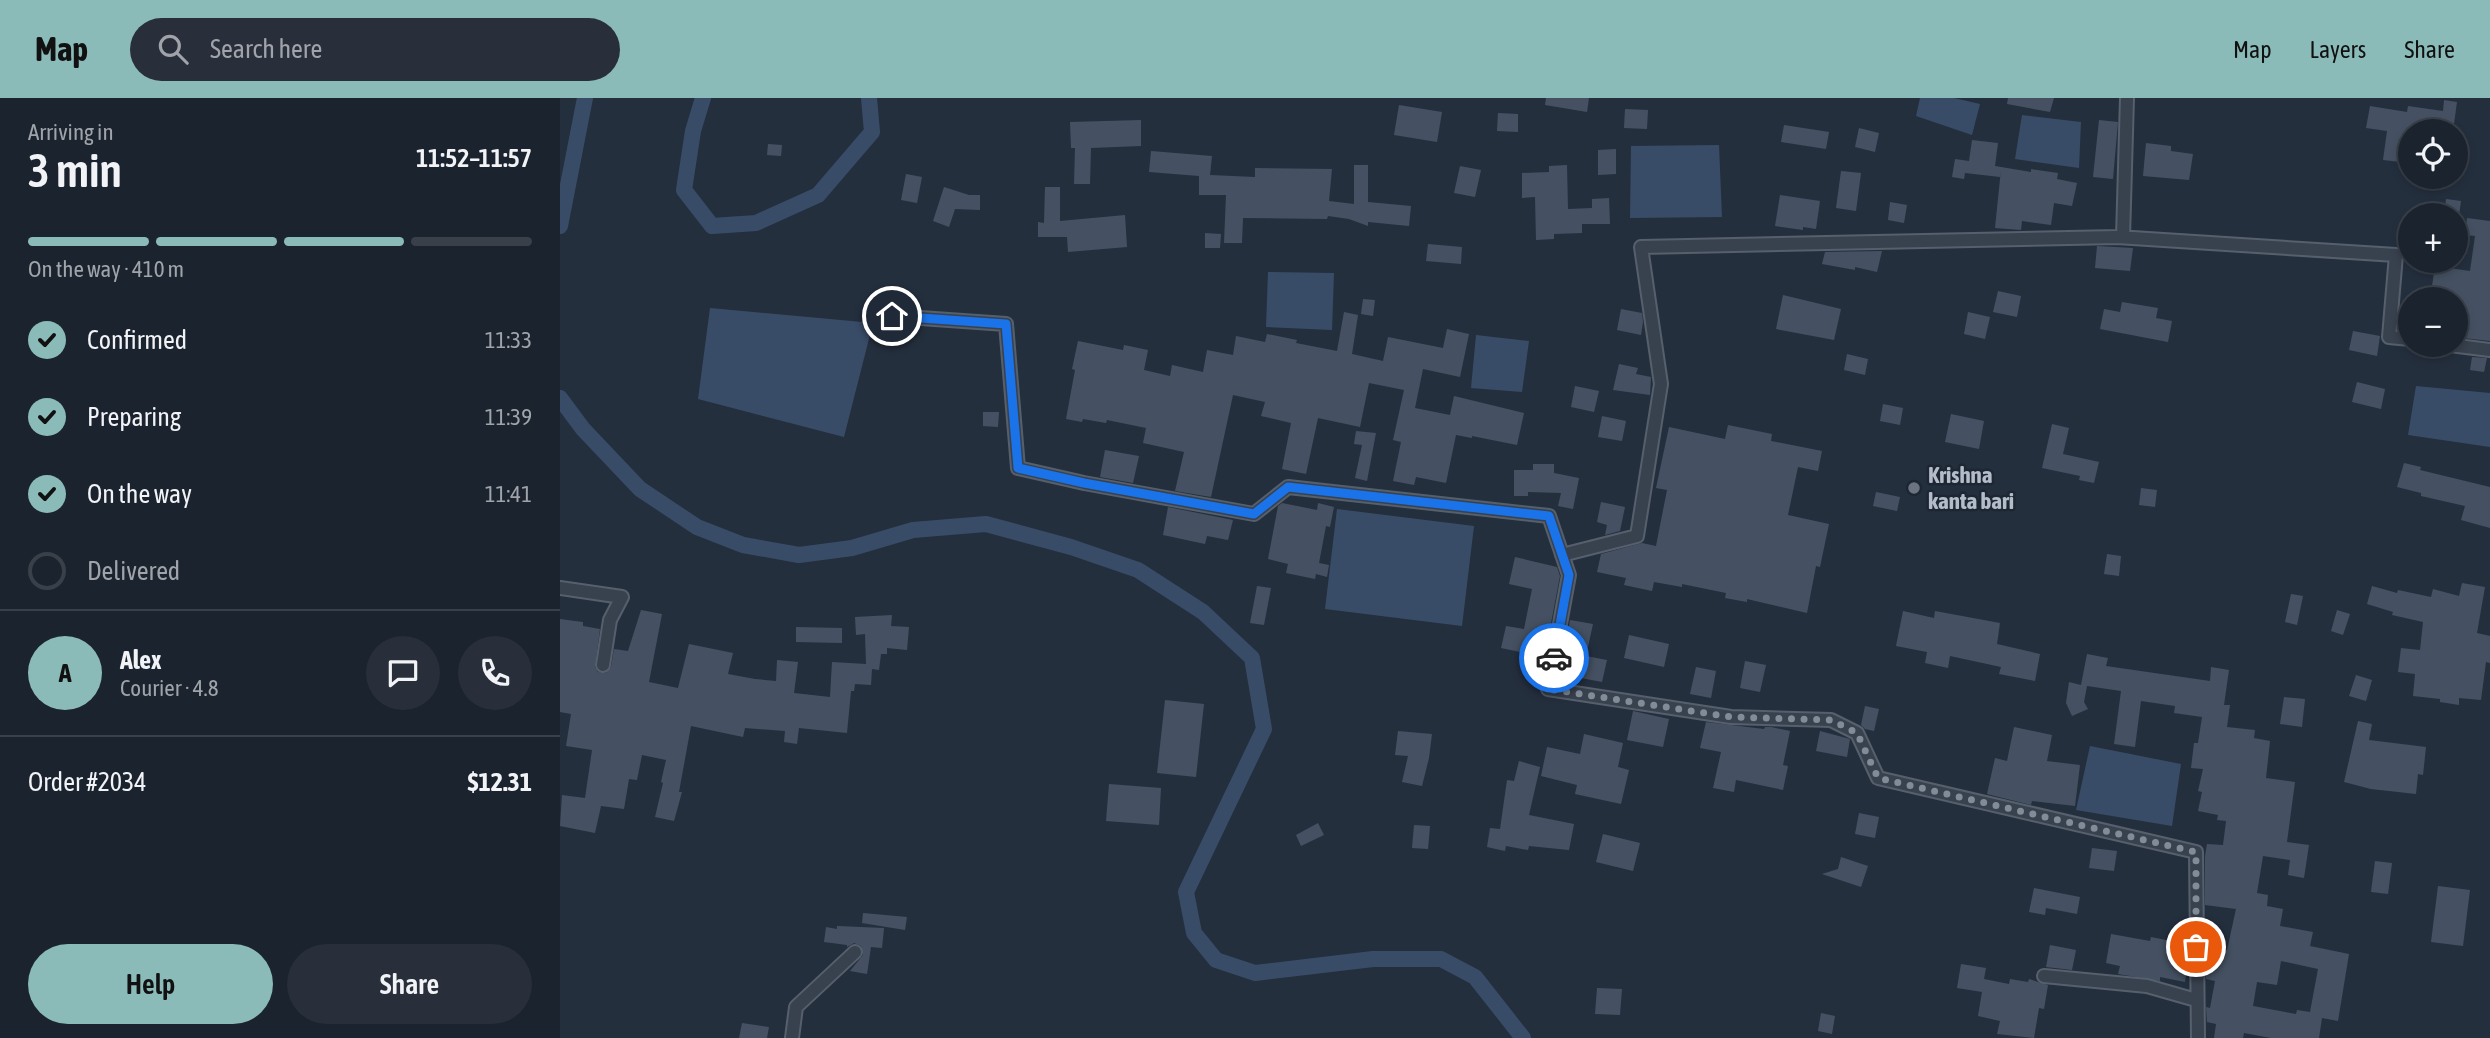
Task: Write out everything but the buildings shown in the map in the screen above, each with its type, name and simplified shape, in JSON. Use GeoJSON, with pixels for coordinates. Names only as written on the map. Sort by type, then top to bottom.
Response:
{"type":"FeatureCollection","features":[{"type":"Feature","properties":{"kind":"street"},"geometry":{"type":"LineString","coordinates":[[2123,237],[2127,98]]}},
{"type":"Feature","properties":{"kind":"street"},"geometry":{"type":"LineString","coordinates":[[1562,555],[1637,536],[1661,384],[1641,247],[2123,237],[2396,255],[2389,337],[2398,338]]}},
{"type":"Feature","properties":{"kind":"street"},"geometry":{"type":"LineString","coordinates":[[892,316],[1006,324],[1018,468],[1254,514],[1288,487],[1549,516],[1569,575],[1548,689],[1731,717],[1831,720],[1857,733],[1878,778],[2196,852],[2198,1038]]}},
{"type":"Feature","properties":{"kind":"street"},"geometry":{"type":"LineString","coordinates":[[2468,347],[2490,350]]}},
{"type":"Feature","properties":{"kind":"street"},"geometry":{"type":"LineString","coordinates":[[560,588],[622,597],[610,620],[603,665]]}},
{"type":"Feature","properties":{"kind":"street"},"geometry":{"type":"LineString","coordinates":[[792,1038],[796,1007],[855,952]]}},
{"type":"Feature","properties":{"kind":"street"},"geometry":{"type":"LineString","coordinates":[[2043,976],[2147,986],[2196,1000]]}},
{"type":"Feature","properties":{"kind":"water"},"geometry":{"type":"Polygon","coordinates":[[[1920,98],[1954,98],[1980,104],[1972,135],[1916,116],[1920,98]]]}},
{"type":"Feature","properties":{"kind":"water"},"geometry":{"type":"Polygon","coordinates":[[[2022,115],[2081,122],[2079,168],[2015,159],[2022,115]]]}},
{"type":"Feature","properties":{"kind":"water"},"geometry":{"type":"Polygon","coordinates":[[[1719,145],[1722,217],[1630,218],[1631,146],[1719,145]]]}},
{"type":"Feature","properties":{"kind":"water"},"geometry":{"type":"Polygon","coordinates":[[[1268,272],[1334,273],[1332,330],[1266,327],[1268,272]]]}},
{"type":"Feature","properties":{"kind":"water"},"geometry":{"type":"Polygon","coordinates":[[[710,308],[873,323],[844,437],[698,399],[710,308]]]}},
{"type":"Feature","properties":{"kind":"water"},"geometry":{"type":"Polygon","coordinates":[[[1476,335],[1529,341],[1522,392],[1471,388],[1476,335]]]}},
{"type":"Feature","properties":{"kind":"water"},"geometry":{"type":"Polygon","coordinates":[[[2416,386],[2490,393],[2490,447],[2408,435],[2416,386]]]}},
{"type":"Feature","properties":{"kind":"water"},"geometry":{"type":"Polygon","coordinates":[[[1337,509],[1474,526],[1462,626],[1325,609],[1337,509]]]}},
{"type":"Feature","properties":{"kind":"water"},"geometry":{"type":"Polygon","coordinates":[[[2090,746],[2181,764],[2172,826],[2076,810],[2090,746]]]}},
{"type":"Feature","properties":{"kind":"waterway"},"geometry":{"type":"LineString","coordinates":[[560,226],[585,98]]}},
{"type":"Feature","properties":{"kind":"waterway"},"geometry":{"type":"LineString","coordinates":[[703,98],[693,131],[684,190],[712,226],[756,223],[818,195],[872,132],[869,98]]}},
{"type":"Feature","properties":{"kind":"waterway"},"geometry":{"type":"LineString","coordinates":[[560,398],[583,429],[640,489],[697,527],[743,545],[799,555],[852,548],[913,530],[986,524],[1071,547],[1138,570],[1203,612],[1252,658],[1264,729],[1186,892],[1194,933],[1216,960],[1255,973],[1373,959],[1441,959],[1475,977],[1523,1038]]}},
{"type":"Feature","properties":{"kind":"way so far"},"geometry":{"type":"LineString","coordinates":[[1554,658],[1548,689],[1731,717],[1831,720],[1857,733],[1878,778],[2196,852],[2196,947]]}},
{"type":"Feature","properties":{"kind":"place","name":"Krishna kanta bari"},"geometry":{"type":"Point","coordinates":[1914,488]}},
{"type":"Feature","properties":{"kind":"route"},"geometry":{"type":"LineString","coordinates":[[892,316],[1006,324],[1018,468],[1254,514],[1288,487],[1549,516],[1569,575],[1554,658]]}}]}
